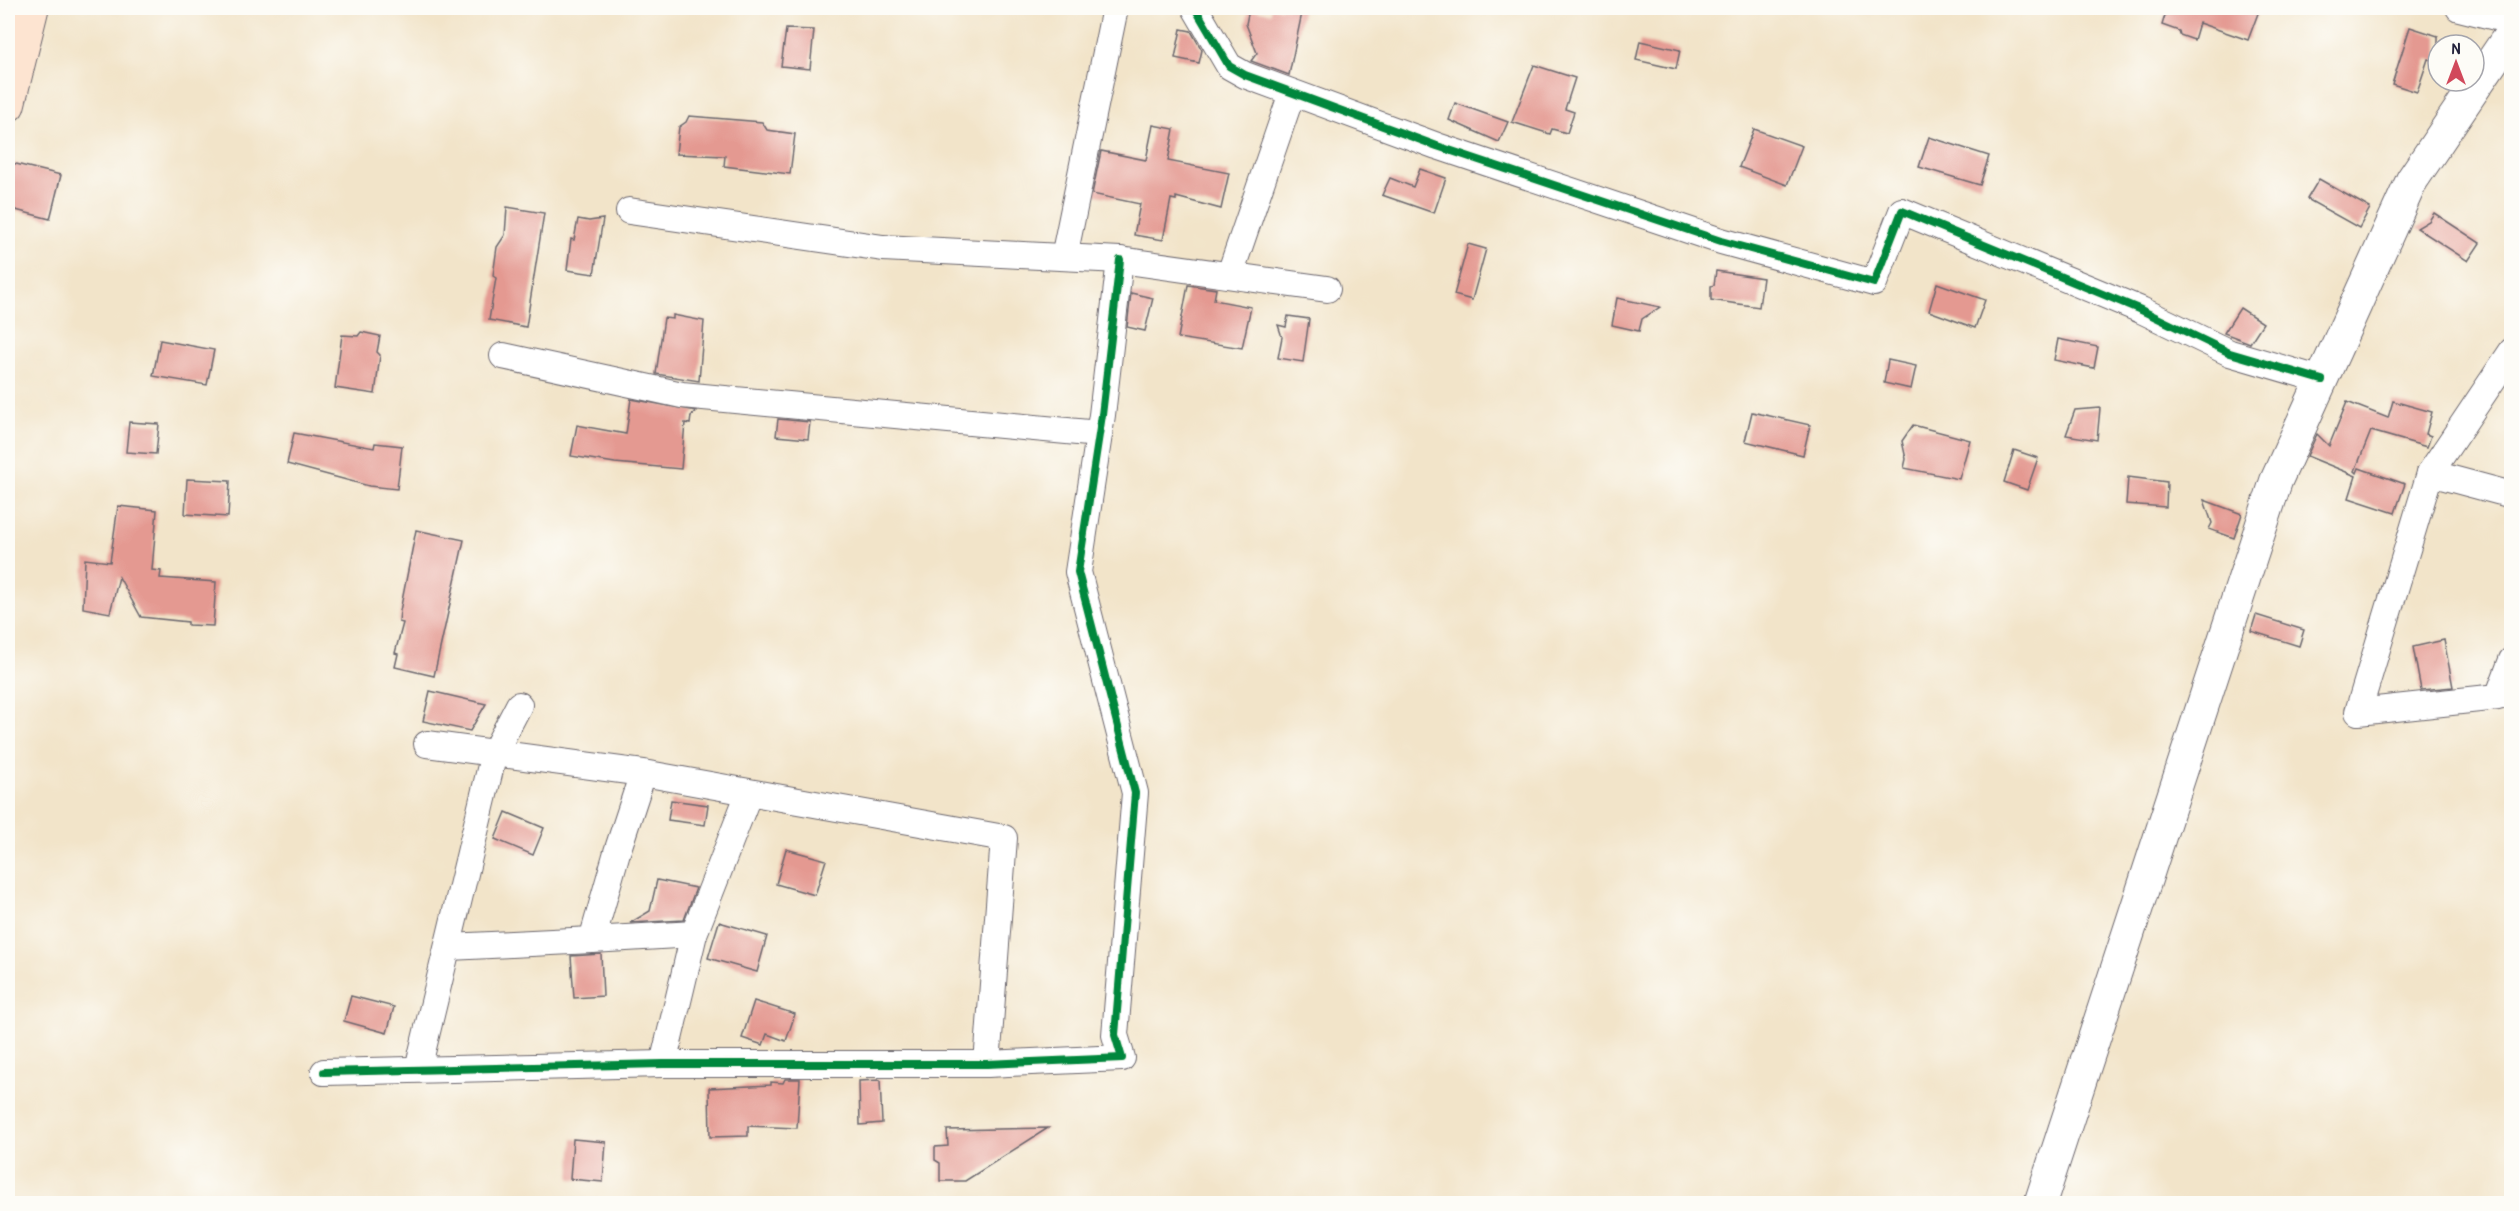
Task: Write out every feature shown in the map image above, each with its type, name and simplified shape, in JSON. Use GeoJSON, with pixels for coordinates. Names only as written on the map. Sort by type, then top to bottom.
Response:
{"type":"FeatureCollection","features":[{"type":"Feature","properties":{"kind":"main road"},"geometry":{"type":"LineString","coordinates":[[8,105],[32,8]]}},
{"type":"Feature","properties":{"kind":"street"},"geometry":{"type":"LineString","coordinates":[[1064,257],[1115,8]]}},
{"type":"Feature","properties":{"kind":"street"},"geometry":{"type":"LineString","coordinates":[[1195,8],[1228,66],[1245,75],[1437,146],[1721,241],[1874,283],[1902,211],[2141,310],[2230,353],[2322,380]]}},
{"type":"Feature","properties":{"kind":"street"},"geometry":{"type":"LineString","coordinates":[[2040,1203],[2276,482],[2412,180],[2509,26],[2458,8]]}},
{"type":"Feature","properties":{"kind":"street"},"geometry":{"type":"LineString","coordinates":[[1230,274],[1292,93]]}},
{"type":"Feature","properties":{"kind":"street"},"geometry":{"type":"LineString","coordinates":[[629,211],[884,248],[1120,260],[1327,289]]}},
{"type":"Feature","properties":{"kind":"street"},"geometry":{"type":"LineString","coordinates":[[324,1072],[663,1064],[987,1064],[1122,1059],[1115,1035],[1135,793],[1078,572],[1099,434],[1120,260]]}},
{"type":"Feature","properties":{"kind":"street"},"geometry":{"type":"LineString","coordinates":[[2511,351],[2430,473],[2358,712],[2498,697],[2511,660]]}},
{"type":"Feature","properties":{"kind":"street"},"geometry":{"type":"LineString","coordinates":[[503,356],[682,395],[1099,434]]}},
{"type":"Feature","properties":{"kind":"street"},"geometry":{"type":"LineString","coordinates":[[2430,473],[2511,495]]}},
{"type":"Feature","properties":{"kind":"street"},"geometry":{"type":"LineString","coordinates":[[418,1070],[494,753],[519,705]]}},
{"type":"Feature","properties":{"kind":"street"},"geometry":{"type":"LineString","coordinates":[[427,744],[643,773],[1004,838],[987,1064]]}},
{"type":"Feature","properties":{"kind":"street"},"geometry":{"type":"LineString","coordinates":[[592,940],[616,852],[643,773]]}},
{"type":"Feature","properties":{"kind":"street"},"geometry":{"type":"LineString","coordinates":[[663,1064],[694,934],[749,793]]}},
{"type":"Feature","properties":{"kind":"street"},"geometry":{"type":"LineString","coordinates":[[449,947],[694,934]]}},
{"type":"Feature","properties":{"kind":"building"},"geometry":{"type":"Polygon","coordinates":[[[1271,8],[1303,8],[1289,75],[1251,61],[1257,53],[1246,24],[1249,9],[1271,13],[1271,8]]]}},
{"type":"Feature","properties":{"kind":"building"},"geometry":{"type":"Polygon","coordinates":[[[2162,8],[2260,8],[2248,40],[2199,23],[2194,40],[2162,25],[2166,12],[2161,10],[2162,8]]]}},
{"type":"Feature","properties":{"kind":"building"},"geometry":{"type":"Polygon","coordinates":[[[2410,27],[2429,33],[2426,33],[2426,65],[2417,92],[2392,84],[2410,27]]]}},
{"type":"Feature","properties":{"kind":"building"},"geometry":{"type":"Polygon","coordinates":[[[786,29],[814,30],[810,69],[781,66],[786,29]]]}},
{"type":"Feature","properties":{"kind":"building"},"geometry":{"type":"Polygon","coordinates":[[[1181,29],[1191,31],[1202,50],[1199,63],[1175,58],[1181,29]]]}},
{"type":"Feature","properties":{"kind":"building"},"geometry":{"type":"Polygon","coordinates":[[[1640,41],[1680,50],[1676,69],[1636,60],[1640,41]]]}},
{"type":"Feature","properties":{"kind":"building"},"geometry":{"type":"Polygon","coordinates":[[[1534,65],[1575,78],[1565,109],[1574,112],[1567,133],[1552,129],[1550,134],[1512,122],[1534,65]]]}},
{"type":"Feature","properties":{"kind":"building"},"geometry":{"type":"Polygon","coordinates":[[[1455,103],[1508,122],[1499,142],[1449,120],[1455,103]]]}},
{"type":"Feature","properties":{"kind":"building"},"geometry":{"type":"Polygon","coordinates":[[[689,116],[762,122],[767,130],[795,134],[790,174],[724,166],[725,156],[676,154],[679,127],[686,122],[689,116]]]}},
{"type":"Feature","properties":{"kind":"building"},"geometry":{"type":"Polygon","coordinates":[[[1153,125],[1174,129],[1168,161],[1229,173],[1221,209],[1176,197],[1176,200],[1171,199],[1163,240],[1134,235],[1140,204],[1092,194],[1101,151],[1146,160],[1153,125]]]}},
{"type":"Feature","properties":{"kind":"building"},"geometry":{"type":"Polygon","coordinates":[[[1754,129],[1802,146],[1787,185],[1739,167],[1754,129]]]}},
{"type":"Feature","properties":{"kind":"building"},"geometry":{"type":"Polygon","coordinates":[[[1929,137],[1989,156],[1980,185],[1919,167],[1929,137]]]}},
{"type":"Feature","properties":{"kind":"building"},"geometry":{"type":"Polygon","coordinates":[[[12,163],[61,175],[50,219],[8,208],[8,179],[12,163]]]}},
{"type":"Feature","properties":{"kind":"building"},"geometry":{"type":"Polygon","coordinates":[[[1420,169],[1446,178],[1434,213],[1382,195],[1390,178],[1413,187],[1420,169]]]}},
{"type":"Feature","properties":{"kind":"building"},"geometry":{"type":"Polygon","coordinates":[[[2319,179],[2370,208],[2359,228],[2307,199],[2319,179]]]}},
{"type":"Feature","properties":{"kind":"building"},"geometry":{"type":"Polygon","coordinates":[[[507,207],[544,213],[526,327],[489,320],[496,278],[493,276],[497,247],[505,235],[507,207]]]}},
{"type":"Feature","properties":{"kind":"building"},"geometry":{"type":"Polygon","coordinates":[[[2434,213],[2480,243],[2468,261],[2417,228],[2429,221],[2434,213]]]}},
{"type":"Feature","properties":{"kind":"building"},"geometry":{"type":"Polygon","coordinates":[[[578,219],[589,221],[603,219],[594,274],[567,270],[571,239],[574,240],[578,219]]]}},
{"type":"Feature","properties":{"kind":"building"},"geometry":{"type":"Polygon","coordinates":[[[1468,244],[1486,249],[1472,300],[1454,295],[1468,244]]]}},
{"type":"Feature","properties":{"kind":"building"},"geometry":{"type":"Polygon","coordinates":[[[1716,271],[1763,278],[1759,307],[1711,300],[1711,286],[1714,285],[1716,271]]]}},
{"type":"Feature","properties":{"kind":"building"},"geometry":{"type":"Polygon","coordinates":[[[1937,283],[1985,300],[1975,328],[1929,311],[1937,283]]]}},
{"type":"Feature","properties":{"kind":"building"},"geometry":{"type":"Polygon","coordinates":[[[1188,285],[1216,289],[1214,300],[1251,307],[1242,348],[1178,338],[1188,285]]]}},
{"type":"Feature","properties":{"kind":"building"},"geometry":{"type":"Polygon","coordinates":[[[1131,293],[1153,298],[1145,331],[1127,327],[1131,293]]]}},
{"type":"Feature","properties":{"kind":"building"},"geometry":{"type":"Polygon","coordinates":[[[1617,298],[1660,307],[1642,319],[1639,331],[1612,325],[1617,298]]]}},
{"type":"Feature","properties":{"kind":"building"},"geometry":{"type":"Polygon","coordinates":[[[2240,308],[2263,323],[2250,343],[2224,333],[2240,308]]]}},
{"type":"Feature","properties":{"kind":"building"},"geometry":{"type":"Polygon","coordinates":[[[673,315],[704,321],[699,381],[656,374],[664,318],[673,319],[673,315]]]}},
{"type":"Feature","properties":{"kind":"building"},"geometry":{"type":"Polygon","coordinates":[[[1288,316],[1309,319],[1303,362],[1278,358],[1282,337],[1278,325],[1286,327],[1288,316]]]}},
{"type":"Feature","properties":{"kind":"building"},"geometry":{"type":"Polygon","coordinates":[[[361,332],[380,336],[375,394],[335,388],[342,335],[358,336],[361,332]]]}},
{"type":"Feature","properties":{"kind":"building"},"geometry":{"type":"Polygon","coordinates":[[[2058,339],[2098,347],[2094,368],[2054,360],[2058,339]]]}},
{"type":"Feature","properties":{"kind":"building"},"geometry":{"type":"Polygon","coordinates":[[[160,340],[214,350],[207,385],[153,376],[160,340]]]}},
{"type":"Feature","properties":{"kind":"building"},"geometry":{"type":"Polygon","coordinates":[[[1888,360],[1916,366],[1911,389],[1884,383],[1888,360]]]}},
{"type":"Feature","properties":{"kind":"building"},"geometry":{"type":"Polygon","coordinates":[[[631,399],[697,411],[691,416],[690,424],[685,423],[681,469],[571,456],[577,425],[626,434],[631,399]]]}},
{"type":"Feature","properties":{"kind":"building"},"geometry":{"type":"Polygon","coordinates":[[[2393,401],[2432,412],[2426,434],[2431,436],[2427,447],[2371,431],[2355,471],[2357,473],[2359,468],[2405,484],[2395,513],[2349,498],[2356,476],[2307,456],[2317,434],[2329,446],[2347,402],[2388,418],[2393,401]]]}},
{"type":"Feature","properties":{"kind":"building"},"geometry":{"type":"Polygon","coordinates":[[[2100,408],[2097,440],[2066,435],[2075,410],[2100,408]]]}},
{"type":"Feature","properties":{"kind":"building"},"geometry":{"type":"Polygon","coordinates":[[[1752,412],[1810,425],[1803,455],[1745,441],[1752,412]]]}},
{"type":"Feature","properties":{"kind":"building"},"geometry":{"type":"Polygon","coordinates":[[[778,419],[810,422],[808,439],[776,436],[778,419]]]}},
{"type":"Feature","properties":{"kind":"building"},"geometry":{"type":"Polygon","coordinates":[[[129,422],[159,424],[156,454],[126,452],[129,422]]]}},
{"type":"Feature","properties":{"kind":"building"},"geometry":{"type":"Polygon","coordinates":[[[1913,425],[1970,440],[1959,479],[1904,468],[1906,459],[1902,441],[1913,425]]]}},
{"type":"Feature","properties":{"kind":"building"},"geometry":{"type":"Polygon","coordinates":[[[294,433],[374,448],[375,443],[402,446],[397,489],[369,486],[287,464],[294,433]]]}},
{"type":"Feature","properties":{"kind":"building"},"geometry":{"type":"Polygon","coordinates":[[[2014,450],[2038,458],[2027,490],[2004,482],[2014,450]]]}},
{"type":"Feature","properties":{"kind":"building"},"geometry":{"type":"Polygon","coordinates":[[[2128,477],[2167,482],[2166,507],[2126,504],[2128,477]]]}},
{"type":"Feature","properties":{"kind":"building"},"geometry":{"type":"Polygon","coordinates":[[[187,479],[230,481],[228,517],[185,514],[187,479]]]}},
{"type":"Feature","properties":{"kind":"building"},"geometry":{"type":"Polygon","coordinates":[[[2204,500],[2242,514],[2234,538],[2209,529],[2212,523],[2204,500]]]}},
{"type":"Feature","properties":{"kind":"building"},"geometry":{"type":"Polygon","coordinates":[[[118,506],[157,510],[152,570],[161,571],[160,578],[216,582],[213,626],[188,625],[188,622],[141,617],[119,577],[110,613],[83,608],[85,559],[110,562],[118,506]]]}},
{"type":"Feature","properties":{"kind":"building"},"geometry":{"type":"Polygon","coordinates":[[[416,530],[464,540],[434,676],[395,667],[398,654],[395,653],[403,623],[399,622],[400,611],[416,530]]]}},
{"type":"Feature","properties":{"kind":"building"},"geometry":{"type":"Polygon","coordinates":[[[2256,615],[2304,630],[2299,646],[2251,631],[2256,615]]]}},
{"type":"Feature","properties":{"kind":"building"},"geometry":{"type":"Polygon","coordinates":[[[2444,640],[2453,687],[2421,690],[2413,647],[2444,640]]]}},
{"type":"Feature","properties":{"kind":"building"},"geometry":{"type":"Polygon","coordinates":[[[430,691],[486,704],[470,731],[423,721],[430,691]]]}},
{"type":"Feature","properties":{"kind":"building"},"geometry":{"type":"Polygon","coordinates":[[[671,800],[708,805],[705,825],[668,820],[671,800]]]}},
{"type":"Feature","properties":{"kind":"building"},"geometry":{"type":"Polygon","coordinates":[[[506,812],[544,828],[533,855],[495,839],[506,812]]]}},
{"type":"Feature","properties":{"kind":"building"},"geometry":{"type":"Polygon","coordinates":[[[786,849],[826,860],[815,895],[776,884],[786,849]]]}},
{"type":"Feature","properties":{"kind":"building"},"geometry":{"type":"Polygon","coordinates":[[[657,880],[696,888],[684,920],[630,923],[650,911],[657,880]]]}},
{"type":"Feature","properties":{"kind":"building"},"geometry":{"type":"Polygon","coordinates":[[[719,922],[767,936],[757,972],[708,958],[719,922]]]}},
{"type":"Feature","properties":{"kind":"building"},"geometry":{"type":"Polygon","coordinates":[[[601,954],[603,996],[574,998],[571,956],[601,954]]]}},
{"type":"Feature","properties":{"kind":"building"},"geometry":{"type":"Polygon","coordinates":[[[351,996],[394,1007],[387,1033],[344,1021],[351,996]]]}},
{"type":"Feature","properties":{"kind":"building"},"geometry":{"type":"Polygon","coordinates":[[[754,1001],[795,1014],[786,1041],[767,1034],[763,1045],[742,1038],[754,1001]]]}},
{"type":"Feature","properties":{"kind":"building"},"geometry":{"type":"Polygon","coordinates":[[[785,1079],[800,1079],[797,1128],[748,1126],[748,1136],[710,1137],[709,1088],[771,1085],[771,1082],[783,1083],[785,1079]]]}},
{"type":"Feature","properties":{"kind":"building"},"geometry":{"type":"Polygon","coordinates":[[[880,1080],[882,1123],[860,1125],[859,1081],[880,1080]]]}},
{"type":"Feature","properties":{"kind":"building"},"geometry":{"type":"Polygon","coordinates":[[[1048,1128],[965,1181],[940,1181],[940,1163],[935,1160],[935,1147],[948,1146],[947,1130],[1048,1128]]]}},
{"type":"Feature","properties":{"kind":"building"},"geometry":{"type":"Polygon","coordinates":[[[573,1139],[606,1142],[603,1182],[570,1179],[573,1139]]]}},
{"type":"Feature","properties":{"kind":"cycle path"},"geometry":{"type":"LineString","coordinates":[[1195,8],[1229,66],[1245,75],[1437,146],[1721,241],[1874,283],[1902,211],[2141,310],[2230,353],[2322,380]]}},
{"type":"Feature","properties":{"kind":"cycle path"},"geometry":{"type":"LineString","coordinates":[[324,1072],[663,1064],[987,1064],[1122,1058],[1115,1035],[1135,793],[1078,572],[1102,415],[1120,260]]}}]}
